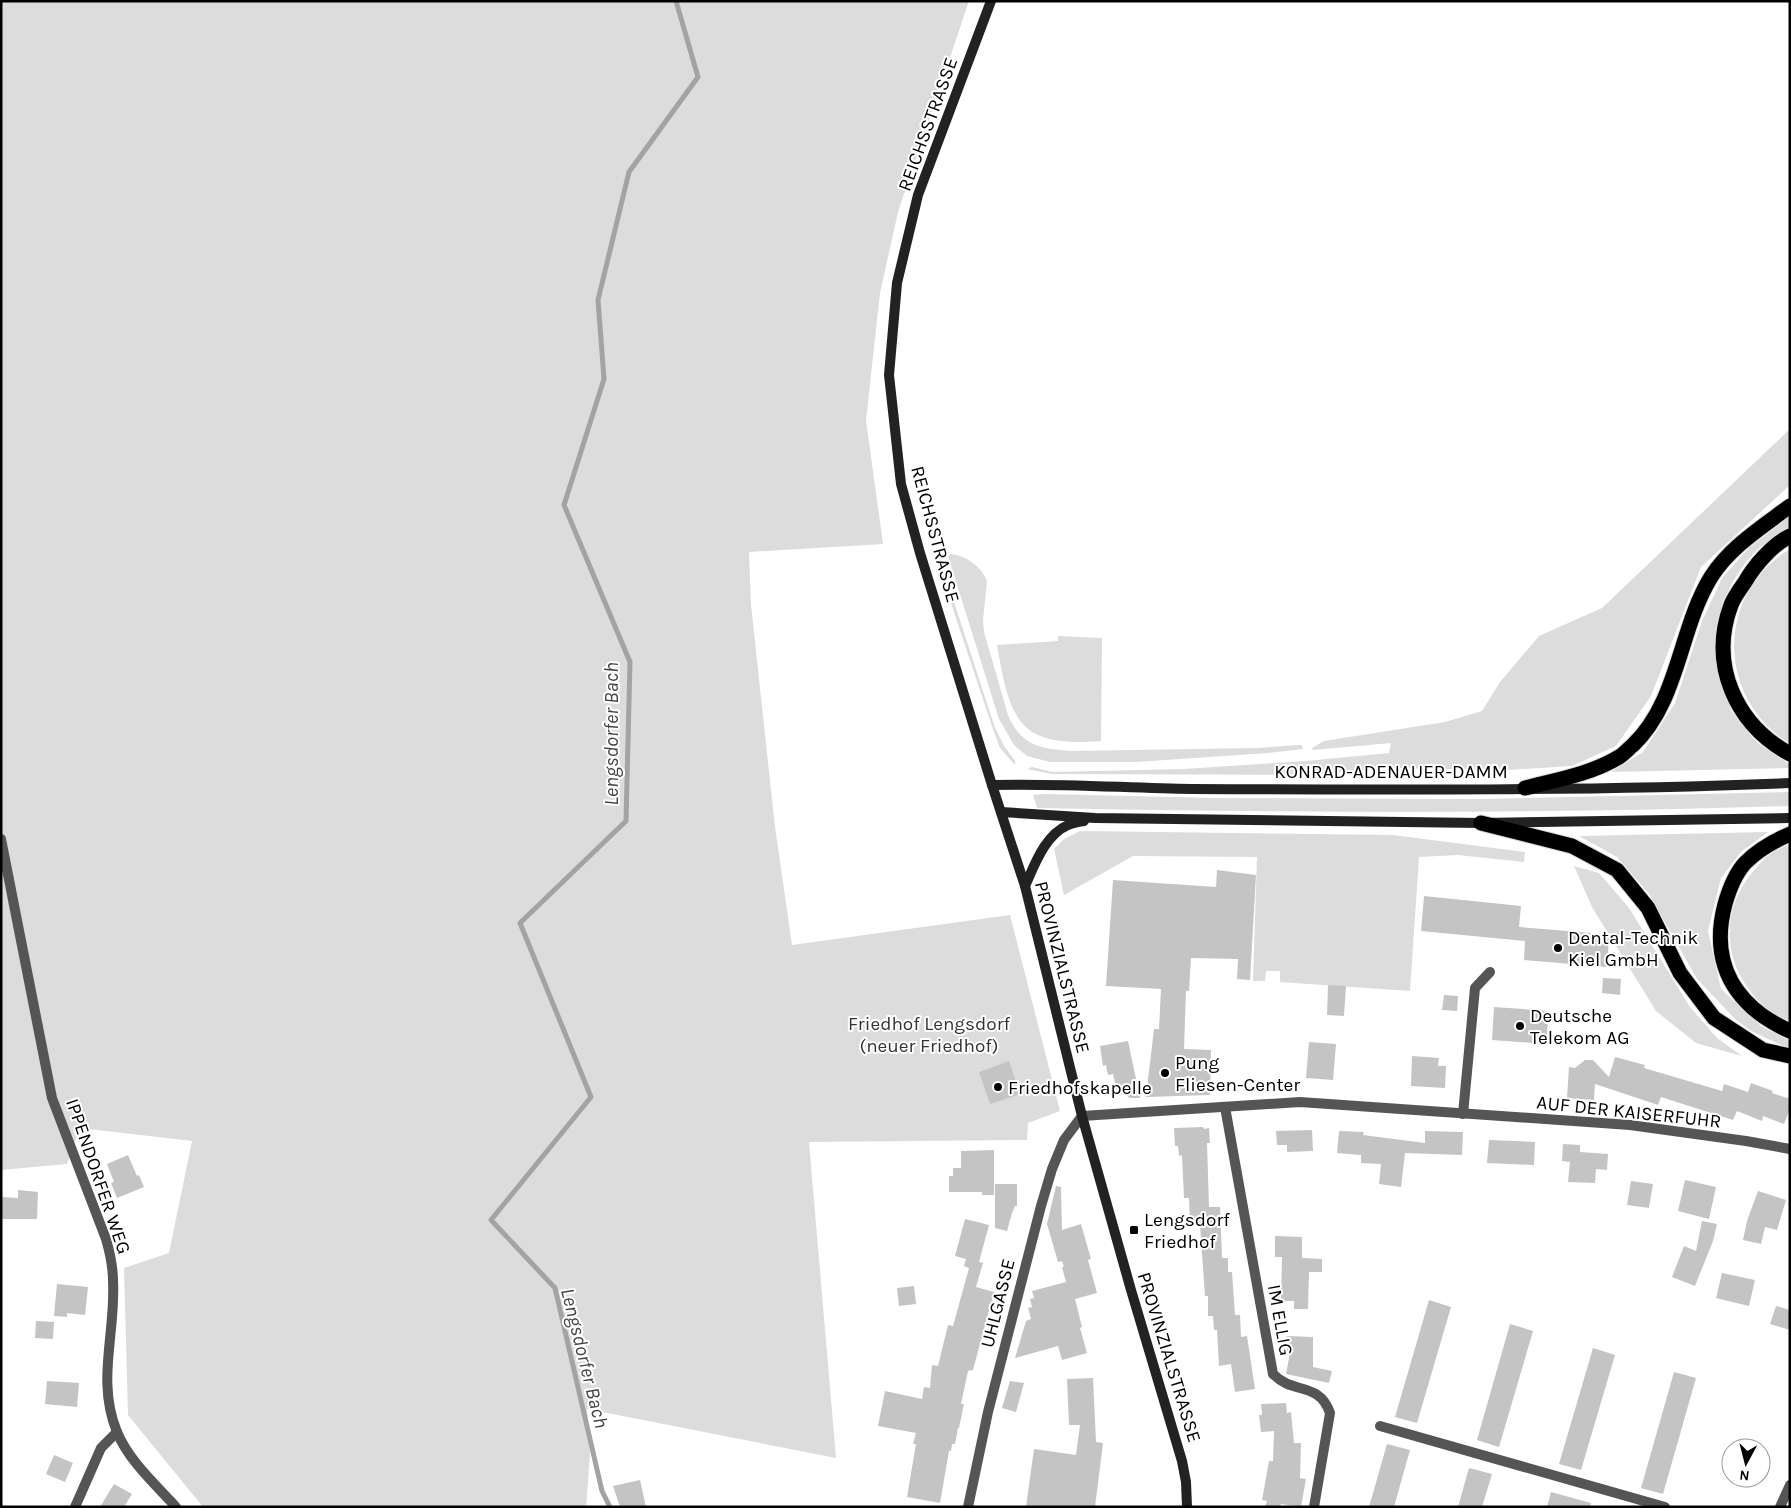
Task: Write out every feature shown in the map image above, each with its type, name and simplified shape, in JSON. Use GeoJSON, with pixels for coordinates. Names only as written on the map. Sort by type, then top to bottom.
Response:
{"type":"FeatureCollection","features":[{"type":"Feature","properties":{"kind":"highway"},"geometry":{"type":"LineString","coordinates":[[1525,788],[1595,769],[1620,757],[1646,733],[1665,697],[1693,616],[1712,577],[1741,542],[1790,506]]}},
{"type":"Feature","properties":{"kind":"highway"},"geometry":{"type":"LineString","coordinates":[[1790,536],[1756,564],[1732,603],[1724,632],[1724,664],[1731,690],[1742,711],[1758,731],[1790,754]]}},
{"type":"Feature","properties":{"kind":"highway"},"geometry":{"type":"LineString","coordinates":[[1481,823],[1572,846],[1617,870],[1648,908],[1680,973],[1714,1018],[1763,1050],[1790,1056]]}},
{"type":"Feature","properties":{"kind":"highway"},"geometry":{"type":"LineString","coordinates":[[1790,834],[1774,840],[1744,864],[1730,888],[1722,918],[1720,942],[1724,967],[1735,990],[1753,1008],[1781,1028],[1790,1031]]}},
{"type":"Feature","properties":{"kind":"main road","name":"REICHSSTRASSE"},"geometry":{"type":"LineString","coordinates":[[991,1],[918,195],[898,283],[889,375],[901,484],[920,553],[992,785]]}},
{"type":"Feature","properties":{"kind":"main road","name":"KONRAD-ADENAUER-DAMM"},"geometry":{"type":"LineString","coordinates":[[992,785],[1025,784],[1190,789],[1525,788],[1790,783]]}},
{"type":"Feature","properties":{"kind":"main road","name":"PROVINZIALSTRASSE"},"geometry":{"type":"LineString","coordinates":[[992,785],[1025,886],[1082,1116],[1182,1462],[1186,1482],[1187,1507]]}},
{"type":"Feature","properties":{"kind":"main road"},"geometry":{"type":"LineString","coordinates":[[1001,812],[1095,818],[1481,823],[1790,818]]}},
{"type":"Feature","properties":{"kind":"main road"},"geometry":{"type":"LineString","coordinates":[[1025,886],[1046,844],[1055,834],[1068,825],[1095,818]]}},
{"type":"Feature","properties":{"kind":"street","name":"IPPENDORFER WEG"},"geometry":{"type":"LineString","coordinates":[[1,839],[52,1098],[106,1240],[111,1258],[113,1295],[106,1387],[109,1405],[117,1432],[127,1451],[176,1507]]}},
{"type":"Feature","properties":{"kind":"street"},"geometry":{"type":"LineString","coordinates":[[1463,1114],[1475,988],[1490,972]]}},
{"type":"Feature","properties":{"kind":"street","name":"AUF DER KAISERFUHR"},"geometry":{"type":"LineString","coordinates":[[1082,1116],[1300,1102],[1630,1125],[1790,1149]]}},
{"type":"Feature","properties":{"kind":"street","name":"IM ELLIG"},"geometry":{"type":"LineString","coordinates":[[1225,1107],[1273,1374],[1281,1382],[1318,1394],[1326,1402],[1330,1413],[1314,1507]]}},
{"type":"Feature","properties":{"kind":"street","name":"UHLGASSE"},"geometry":{"type":"LineString","coordinates":[[968,1507],[991,1397],[1052,1169],[1064,1140],[1082,1116]]}},
{"type":"Feature","properties":{"kind":"street"},"geometry":{"type":"LineString","coordinates":[[1380,1426],[1664,1507]]}},
{"type":"Feature","properties":{"kind":"street"},"geometry":{"type":"LineString","coordinates":[[75,1507],[101,1448],[117,1432]]}},
{"type":"Feature","properties":{"kind":"street"},"geometry":{"type":"LineString","coordinates":[[1780,1507],[1790,1485]]}},
{"type":"Feature","properties":{"kind":"green space","name":"Friedhof Lengsdorf (neuer Friedhof)"},"geometry":{"type":"Polygon","coordinates":[[[1,1],[969,1],[898,212],[880,293],[866,420],[883,544],[749,552],[751,605],[775,827],[792,945],[1010,915],[1060,1111],[1028,1123],[1027,1140],[809,1142],[836,1458],[587,1409],[590,1454],[586,1507],[203,1507],[128,1415],[124,1268],[169,1253],[192,1141],[80,1128],[67,1164],[1,1170],[1,1]]]}},
{"type":"Feature","properties":{"kind":"green space"},"geometry":{"type":"Polygon","coordinates":[[[1790,429],[1790,485],[1701,567],[1651,696],[1616,746],[1572,766],[1506,770],[1387,768],[1311,775],[1052,774],[1027,769],[1032,767],[1052,772],[1183,769],[1306,761],[1389,753],[1391,743],[1313,750],[1312,748],[1324,741],[1445,722],[1482,711],[1500,682],[1539,636],[1602,608],[1790,429]]]}},
{"type":"Feature","properties":{"kind":"green space"},"geometry":{"type":"Polygon","coordinates":[[[1790,516],[1790,528],[1760,547],[1746,562],[1723,601],[1717,623],[1717,666],[1732,712],[1755,741],[1790,765],[1790,768],[1611,772],[1643,752],[1675,703],[1702,621],[1722,578],[1749,548],[1790,516]]]}},
{"type":"Feature","properties":{"kind":"green space"},"geometry":{"type":"Polygon","coordinates":[[[1790,549],[1790,744],[1766,724],[1748,700],[1738,674],[1734,646],[1738,618],[1748,592],[1765,568],[1790,549]]]}},
{"type":"Feature","properties":{"kind":"green space"},"geometry":{"type":"Polygon","coordinates":[[[951,554],[968,559],[977,566],[987,581],[983,620],[984,632],[1008,715],[1019,733],[1033,744],[1050,749],[1071,751],[1257,748],[1299,745],[1302,745],[1303,749],[1136,762],[1050,762],[1027,756],[1014,745],[999,719],[948,556],[951,554]]]}},
{"type":"Feature","properties":{"kind":"green space"},"geometry":{"type":"Polygon","coordinates":[[[940,559],[995,728],[1004,746],[1015,761],[1015,765],[1000,748],[937,561],[940,559]]]}},
{"type":"Feature","properties":{"kind":"green space"},"geometry":{"type":"Polygon","coordinates":[[[1058,636],[1102,638],[1101,741],[1073,742],[1051,739],[1035,733],[1022,723],[1013,710],[1007,692],[997,645],[1058,641],[1058,636]]]}},
{"type":"Feature","properties":{"kind":"green space"},"geometry":{"type":"Polygon","coordinates":[[[1790,792],[1790,806],[1414,812],[1037,808],[1033,795],[1479,799],[1790,792]]]}},
{"type":"Feature","properties":{"kind":"green space"},"geometry":{"type":"Polygon","coordinates":[[[1080,831],[1393,835],[1525,852],[1524,862],[1458,855],[1419,857],[1410,991],[1280,982],[1280,971],[1266,971],[1265,981],[1253,981],[1257,857],[1133,856],[1064,895],[1054,849],[1064,839],[1080,831]]]}},
{"type":"Feature","properties":{"kind":"green space"},"geometry":{"type":"Polygon","coordinates":[[[1768,832],[1741,852],[1721,878],[1708,931],[1721,989],[1761,1026],[1790,1041],[1790,1049],[1751,1031],[1736,1020],[1697,979],[1649,894],[1617,857],[1579,836],[1768,832]]]}},
{"type":"Feature","properties":{"kind":"green space"},"geometry":{"type":"Polygon","coordinates":[[[1790,844],[1790,1021],[1768,1009],[1750,991],[1734,961],[1730,945],[1730,929],[1737,897],[1745,882],[1765,858],[1790,844]]]}},
{"type":"Feature","properties":{"kind":"green space"},"geometry":{"type":"Polygon","coordinates":[[[1574,866],[1599,873],[1629,908],[1690,1007],[1717,1038],[1742,1056],[1696,1043],[1656,1011],[1592,907],[1574,866]]]}},
{"type":"Feature","properties":{"kind":"building"},"geometry":{"type":"Polygon","coordinates":[[[1217,870],[1256,875],[1250,980],[1237,979],[1238,959],[1191,958],[1189,991],[1186,991],[1184,1049],[1211,1050],[1210,1095],[1146,1097],[1154,1029],[1159,1029],[1161,989],[1106,986],[1113,880],[1216,887],[1217,870]]]}},
{"type":"Feature","properties":{"kind":"building"},"geometry":{"type":"Polygon","coordinates":[[[1424,896],[1521,906],[1519,927],[1592,933],[1591,936],[1609,937],[1607,967],[1524,960],[1525,941],[1421,931],[1424,896]]]}},
{"type":"Feature","properties":{"kind":"building"},"geometry":{"type":"Polygon","coordinates":[[[1603,978],[1621,979],[1620,995],[1602,993],[1603,978]]]}},
{"type":"Feature","properties":{"kind":"building"},"geometry":{"type":"Polygon","coordinates":[[[1328,985],[1346,986],[1344,1016],[1327,1015],[1328,985]]]}},
{"type":"Feature","properties":{"kind":"building"},"geometry":{"type":"Polygon","coordinates":[[[1444,995],[1458,996],[1457,1011],[1442,1010],[1444,995]]]}},
{"type":"Feature","properties":{"kind":"building","name":"Deutsche Telekom AG"},"geometry":{"type":"Polygon","coordinates":[[[1494,1007],[1549,1011],[1546,1044],[1492,1040],[1494,1007]]]}},
{"type":"Feature","properties":{"kind":"building"},"geometry":{"type":"Polygon","coordinates":[[[1128,1041],[1140,1098],[1130,1098],[1120,1090],[1117,1091],[1113,1074],[1108,1075],[1106,1065],[1103,1066],[1100,1046],[1128,1041]]]}},
{"type":"Feature","properties":{"kind":"building"},"geometry":{"type":"Polygon","coordinates":[[[1309,1042],[1336,1044],[1333,1080],[1306,1078],[1309,1042]]]}},
{"type":"Feature","properties":{"kind":"building"},"geometry":{"type":"Polygon","coordinates":[[[1412,1056],[1439,1058],[1438,1066],[1446,1066],[1445,1088],[1411,1086],[1412,1056]]]}},
{"type":"Feature","properties":{"kind":"building"},"geometry":{"type":"Polygon","coordinates":[[[1615,1057],[1645,1065],[1644,1068],[1722,1091],[1724,1084],[1748,1092],[1751,1083],[1790,1099],[1790,1109],[1784,1124],[1763,1116],[1762,1121],[1737,1111],[1733,1120],[1661,1097],[1658,1105],[1595,1084],[1594,1100],[1567,1098],[1569,1067],[1575,1068],[1585,1060],[1593,1060],[1609,1077],[1615,1057]]]}},
{"type":"Feature","properties":{"kind":"building","name":"Friedhofskapelle"},"geometry":{"type":"Polygon","coordinates":[[[1009,1061],[1020,1094],[990,1104],[979,1072],[1009,1061]]]}},
{"type":"Feature","properties":{"kind":"building"},"geometry":{"type":"Polygon","coordinates":[[[1203,1127],[1204,1129],[1209,1128],[1210,1143],[1207,1143],[1209,1207],[1220,1207],[1222,1258],[1228,1258],[1228,1272],[1232,1272],[1235,1315],[1240,1315],[1241,1337],[1247,1336],[1255,1389],[1235,1392],[1231,1364],[1219,1366],[1217,1330],[1214,1330],[1213,1316],[1208,1316],[1208,1296],[1205,1296],[1200,1225],[1190,1225],[1189,1198],[1184,1198],[1182,1155],[1179,1156],[1178,1146],[1175,1146],[1174,1128],[1203,1127]]]}},
{"type":"Feature","properties":{"kind":"building"},"geometry":{"type":"Polygon","coordinates":[[[1312,1130],[1313,1151],[1287,1152],[1287,1145],[1277,1145],[1276,1131],[1312,1130]]]}},
{"type":"Feature","properties":{"kind":"building"},"geometry":{"type":"Polygon","coordinates":[[[1339,1131],[1364,1132],[1363,1135],[1425,1143],[1425,1131],[1463,1132],[1462,1155],[1405,1153],[1401,1187],[1379,1184],[1381,1164],[1361,1163],[1361,1155],[1337,1153],[1339,1131]]]}},
{"type":"Feature","properties":{"kind":"building"},"geometry":{"type":"Polygon","coordinates":[[[1489,1140],[1535,1142],[1534,1165],[1487,1163],[1489,1140]]]}},
{"type":"Feature","properties":{"kind":"building"},"geometry":{"type":"Polygon","coordinates":[[[1563,1144],[1580,1145],[1580,1152],[1608,1154],[1607,1170],[1596,1169],[1595,1183],[1568,1182],[1570,1162],[1562,1161],[1563,1144]]]}},
{"type":"Feature","properties":{"kind":"building"},"geometry":{"type":"Polygon","coordinates":[[[994,1150],[994,1195],[982,1195],[982,1192],[949,1192],[949,1176],[953,1176],[953,1168],[961,1168],[961,1151],[994,1150]]]}},
{"type":"Feature","properties":{"kind":"building"},"geometry":{"type":"Polygon","coordinates":[[[128,1155],[144,1187],[117,1198],[111,1183],[114,1182],[107,1164],[128,1155]]]}},
{"type":"Feature","properties":{"kind":"building"},"geometry":{"type":"Polygon","coordinates":[[[1685,1180],[1716,1187],[1709,1219],[1678,1211],[1685,1180]]]}},
{"type":"Feature","properties":{"kind":"building"},"geometry":{"type":"Polygon","coordinates":[[[1631,1181],[1653,1184],[1649,1208],[1627,1205],[1631,1181]]]}},
{"type":"Feature","properties":{"kind":"building"},"geometry":{"type":"Polygon","coordinates":[[[995,1184],[1017,1184],[1017,1206],[1015,1206],[1012,1213],[1007,1231],[995,1228],[995,1184]]]}},
{"type":"Feature","properties":{"kind":"building"},"geometry":{"type":"Polygon","coordinates":[[[1056,1186],[1061,1187],[1062,1230],[1081,1224],[1091,1259],[1088,1260],[1097,1293],[1075,1299],[1087,1353],[1062,1360],[1058,1346],[1015,1358],[1026,1321],[1031,1319],[1028,1308],[1032,1307],[1030,1299],[1034,1298],[1032,1291],[1066,1282],[1062,1267],[1064,1267],[1062,1261],[1058,1262],[1047,1224],[1056,1186]]]}},
{"type":"Feature","properties":{"kind":"building"},"geometry":{"type":"Polygon","coordinates":[[[18,1190],[38,1192],[37,1219],[1,1219],[1,1197],[18,1198],[18,1190]]]}},
{"type":"Feature","properties":{"kind":"building"},"geometry":{"type":"Polygon","coordinates":[[[1758,1191],[1786,1200],[1777,1230],[1765,1227],[1761,1244],[1743,1240],[1747,1221],[1758,1191]]]}},
{"type":"Feature","properties":{"kind":"building"},"geometry":{"type":"Polygon","coordinates":[[[965,1219],[989,1225],[979,1262],[983,1263],[976,1287],[994,1292],[973,1370],[968,1371],[961,1404],[964,1404],[959,1428],[955,1444],[952,1444],[951,1451],[949,1451],[940,1503],[907,1497],[916,1444],[913,1444],[916,1433],[878,1426],[885,1391],[922,1399],[924,1387],[930,1388],[932,1365],[938,1366],[948,1325],[953,1326],[969,1268],[964,1266],[966,1259],[955,1256],[965,1219]]]}},
{"type":"Feature","properties":{"kind":"building"},"geometry":{"type":"Polygon","coordinates":[[[1702,1221],[1717,1224],[1713,1241],[1695,1286],[1672,1277],[1684,1246],[1696,1251],[1702,1221]]]}},
{"type":"Feature","properties":{"kind":"building"},"geometry":{"type":"Polygon","coordinates":[[[1275,1236],[1302,1237],[1302,1258],[1322,1259],[1322,1272],[1309,1272],[1308,1309],[1294,1309],[1294,1301],[1281,1301],[1282,1257],[1275,1257],[1275,1236]]]}},
{"type":"Feature","properties":{"kind":"building"},"geometry":{"type":"Polygon","coordinates":[[[1722,1273],[1755,1280],[1749,1306],[1716,1298],[1722,1273]]]}},
{"type":"Feature","properties":{"kind":"building"},"geometry":{"type":"Polygon","coordinates":[[[57,1284],[88,1287],[85,1315],[67,1313],[67,1317],[54,1316],[57,1284]]]}},
{"type":"Feature","properties":{"kind":"building"},"geometry":{"type":"Polygon","coordinates":[[[914,1286],[916,1304],[899,1306],[897,1288],[914,1286]]]}},
{"type":"Feature","properties":{"kind":"building"},"geometry":{"type":"Polygon","coordinates":[[[1429,1300],[1451,1307],[1417,1423],[1395,1417],[1429,1300]]]}},
{"type":"Feature","properties":{"kind":"building"},"geometry":{"type":"Polygon","coordinates":[[[1776,1306],[1790,1310],[1790,1330],[1770,1324],[1776,1306]]]}},
{"type":"Feature","properties":{"kind":"building"},"geometry":{"type":"Polygon","coordinates":[[[36,1321],[54,1322],[53,1339],[35,1338],[36,1321]]]}},
{"type":"Feature","properties":{"kind":"building"},"geometry":{"type":"Polygon","coordinates":[[[1510,1324],[1533,1331],[1499,1447],[1477,1440],[1510,1324]]]}},
{"type":"Feature","properties":{"kind":"building"},"geometry":{"type":"Polygon","coordinates":[[[1287,1336],[1313,1337],[1313,1367],[1332,1371],[1329,1383],[1286,1374],[1290,1353],[1286,1353],[1287,1336]]]}},
{"type":"Feature","properties":{"kind":"building"},"geometry":{"type":"Polygon","coordinates":[[[1593,1348],[1615,1355],[1581,1470],[1559,1464],[1593,1348]]]}},
{"type":"Feature","properties":{"kind":"building"},"geometry":{"type":"Polygon","coordinates":[[[1674,1372],[1696,1378],[1663,1494],[1641,1488],[1674,1372]]]}},
{"type":"Feature","properties":{"kind":"building"},"geometry":{"type":"Polygon","coordinates":[[[1093,1378],[1096,1442],[1103,1443],[1095,1507],[1026,1507],[1034,1449],[1076,1455],[1080,1425],[1069,1425],[1067,1379],[1093,1378]]]}},
{"type":"Feature","properties":{"kind":"building"},"geometry":{"type":"Polygon","coordinates":[[[47,1381],[79,1383],[77,1407],[45,1404],[47,1381]]]}},
{"type":"Feature","properties":{"kind":"building"},"geometry":{"type":"Polygon","coordinates":[[[1010,1381],[1024,1383],[1016,1412],[1002,1408],[1010,1381]]]}},
{"type":"Feature","properties":{"kind":"building"},"geometry":{"type":"Polygon","coordinates":[[[1286,1403],[1287,1413],[1291,1412],[1294,1443],[1301,1443],[1300,1478],[1306,1479],[1301,1507],[1281,1504],[1280,1507],[1265,1507],[1267,1501],[1262,1500],[1269,1461],[1273,1461],[1274,1431],[1261,1432],[1259,1415],[1262,1415],[1261,1404],[1286,1403]]]}},
{"type":"Feature","properties":{"kind":"building"},"geometry":{"type":"Polygon","coordinates":[[[1387,1444],[1410,1450],[1394,1507],[1369,1507],[1387,1444]]]}},
{"type":"Feature","properties":{"kind":"building"},"geometry":{"type":"Polygon","coordinates":[[[54,1455],[73,1463],[65,1482],[46,1474],[54,1455]]]}},
{"type":"Feature","properties":{"kind":"building"},"geometry":{"type":"Polygon","coordinates":[[[1469,1468],[1492,1474],[1482,1507],[1458,1507],[1469,1468]]]}},
{"type":"Feature","properties":{"kind":"building"},"geometry":{"type":"Polygon","coordinates":[[[640,1480],[646,1507],[620,1507],[613,1486],[640,1480]]]}},
{"type":"Feature","properties":{"kind":"building"},"geometry":{"type":"Polygon","coordinates":[[[114,1484],[132,1494],[124,1507],[100,1507],[114,1484]]]}},
{"type":"Feature","properties":{"kind":"building"},"geometry":{"type":"Polygon","coordinates":[[[1551,1492],[1591,1503],[1590,1507],[1547,1507],[1551,1492]]]}},
{"type":"Feature","properties":{"kind":"waterway","name":"Lengsdorfer Bach"},"geometry":{"type":"LineString","coordinates":[[610,1507],[602,1491],[555,1288],[491,1220],[591,1097],[520,923],[626,821],[630,662],[564,505],[604,379],[598,300],[629,172],[698,77],[676,1]]}},
{"type":"Feature","properties":{"kind":"place","name":"Dental-Technik Kiel GmbH"},"geometry":{"type":"Point","coordinates":[1558,948]}},
{"type":"Feature","properties":{"kind":"place","name":"Deutsche Telekom AG"},"geometry":{"type":"Point","coordinates":[1520,1026]}},
{"type":"Feature","properties":{"kind":"place","name":"Pung Fliesen-Center"},"geometry":{"type":"Point","coordinates":[1165,1073]}},
{"type":"Feature","properties":{"kind":"place","name":"Friedhofskapelle"},"geometry":{"type":"Point","coordinates":[998,1087]}},
{"type":"Feature","properties":{"kind":"place","name":"Lengsdorf Friedhof"},"geometry":{"type":"Point","coordinates":[1134,1230]}}]}
